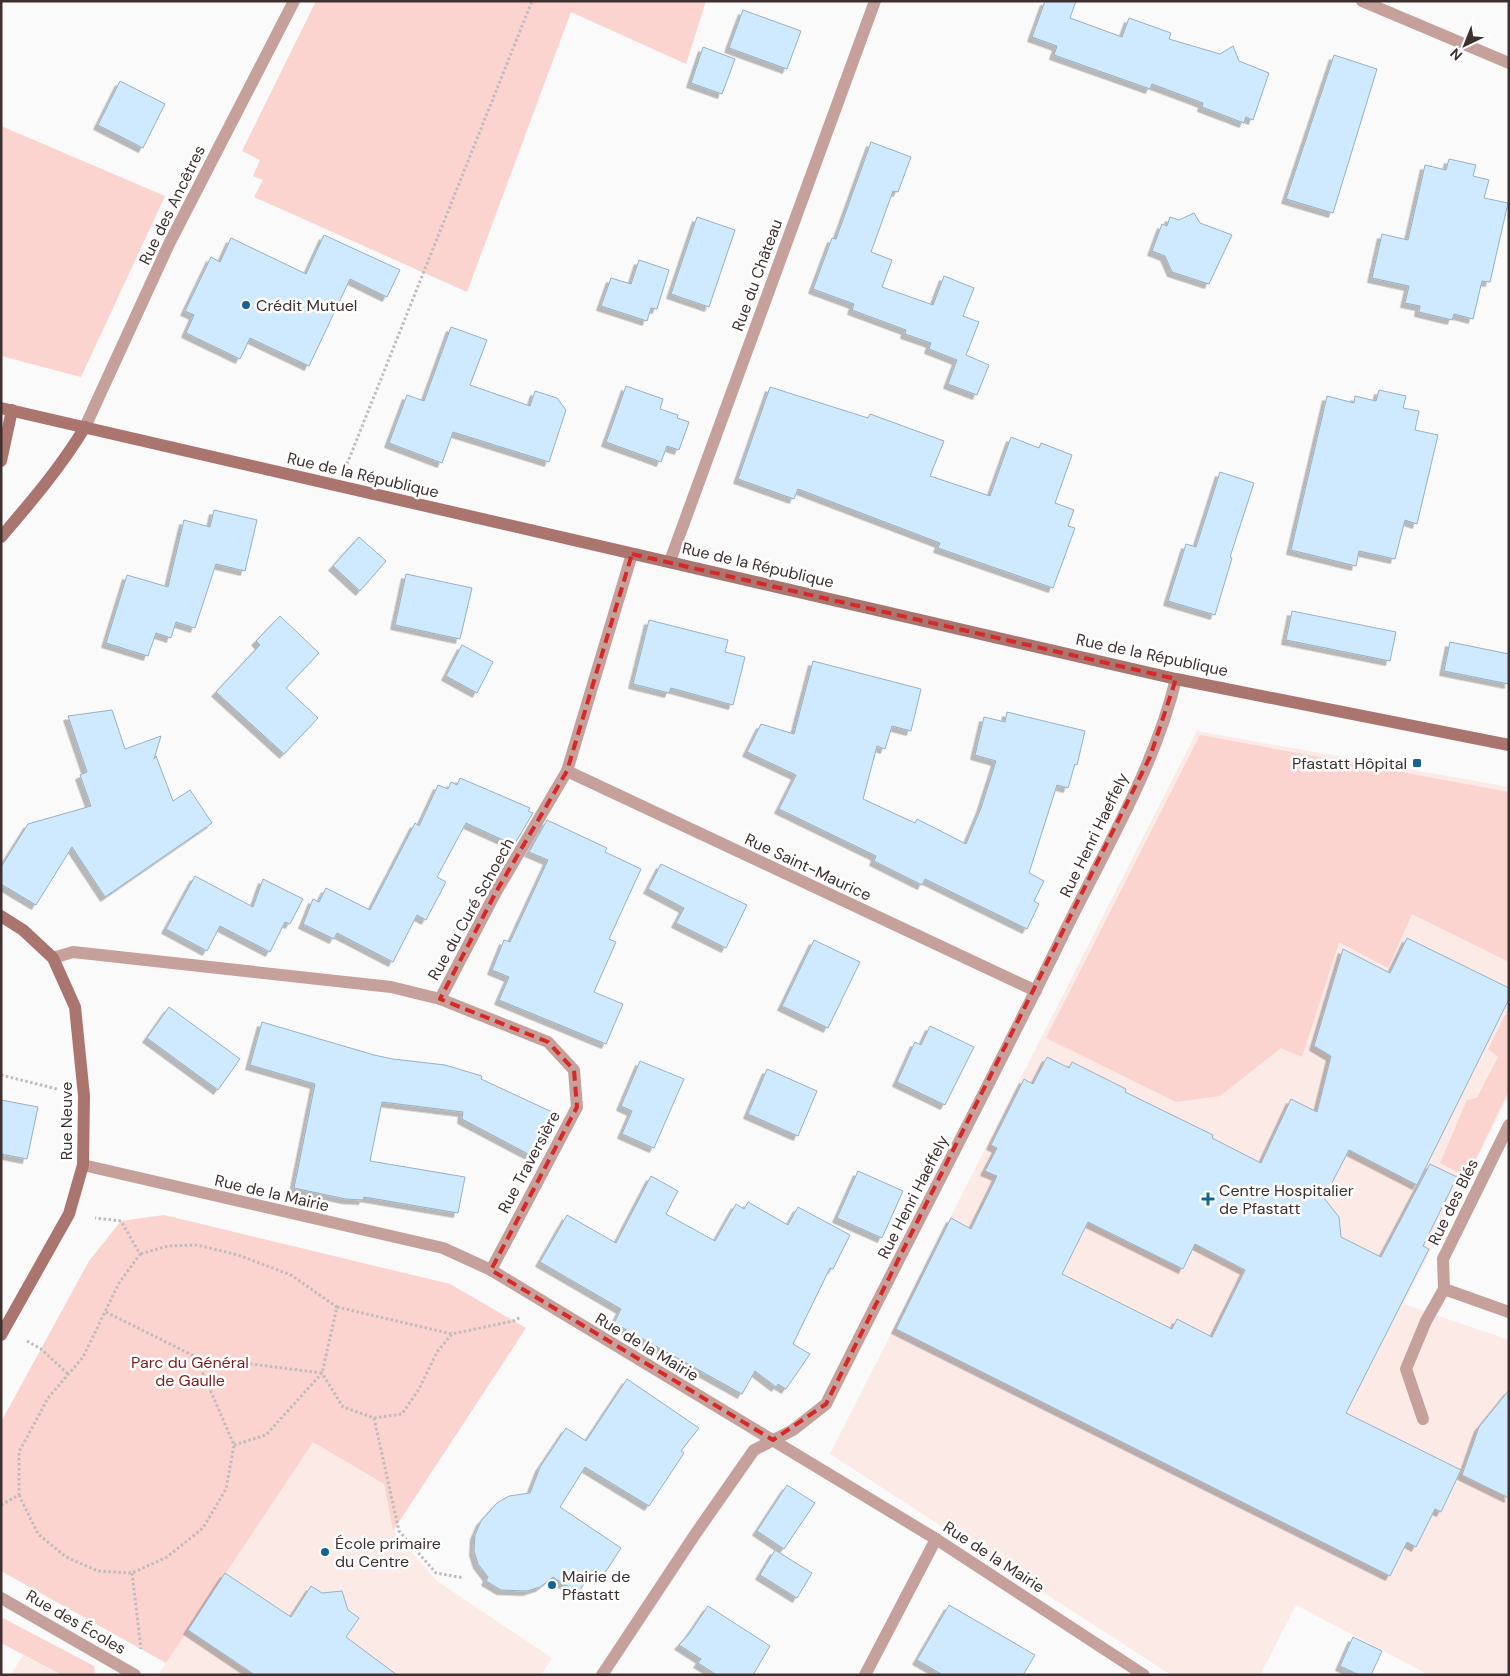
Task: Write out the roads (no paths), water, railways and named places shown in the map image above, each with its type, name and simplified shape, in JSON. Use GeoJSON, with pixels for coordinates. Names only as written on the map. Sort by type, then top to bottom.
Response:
{"type":"FeatureCollection","features":[{"type":"Feature","properties":{"kind":"main road","name":"Rue de la République"},"geometry":{"type":"LineString","coordinates":[[6,409],[1176,679],[1509,746]]}},
{"type":"Feature","properties":{"kind":"main road"},"geometry":{"type":"LineString","coordinates":[[1,461],[6,409]]}},
{"type":"Feature","properties":{"kind":"main road"},"geometry":{"type":"LineString","coordinates":[[1,537],[64,460],[85,427]]}},
{"type":"Feature","properties":{"kind":"main road","name":"Rue Neuve"},"geometry":{"type":"LineString","coordinates":[[1,916],[23,930],[53,958],[75,1008],[84,1096],[83,1165],[70,1214],[3,1332]]}},
{"type":"Feature","properties":{"kind":"street","name":"Rue des Ancêtres"},"geometry":{"type":"LineString","coordinates":[[85,427],[169,244],[294,1]]}},
{"type":"Feature","properties":{"kind":"street","name":"Rue du Château"},"geometry":{"type":"LineString","coordinates":[[670,561],[874,1]]}},
{"type":"Feature","properties":{"kind":"street"},"geometry":{"type":"LineString","coordinates":[[1362,1],[1509,63]]}},
{"type":"Feature","properties":{"kind":"street","name":"Rue du Curé Schoech"},"geometry":{"type":"LineString","coordinates":[[53,958],[73,952],[92,954],[391,987],[440,999],[496,892],[567,771],[632,554]]}},
{"type":"Feature","properties":{"kind":"street","name":"Rue Henri Haeffely"},"geometry":{"type":"LineString","coordinates":[[602,1675],[696,1533],[754,1450],[793,1430],[826,1404],[1036,991],[1150,757],[1169,709],[1176,679]]}},
{"type":"Feature","properties":{"kind":"street","name":"Rue Saint-Maurice"},"geometry":{"type":"LineString","coordinates":[[567,771],[1036,991]]}},
{"type":"Feature","properties":{"kind":"street","name":"Rue Traversière"},"geometry":{"type":"LineString","coordinates":[[440,999],[548,1042],[574,1070],[577,1107],[491,1270]]}},
{"type":"Feature","properties":{"kind":"street","name":"Rue des Blés"},"geometry":{"type":"LineString","coordinates":[[1444,1289],[1443,1259],[1509,1125]]}},
{"type":"Feature","properties":{"kind":"street","name":"Rue de la Mairie"},"geometry":{"type":"LineString","coordinates":[[83,1165],[443,1248],[491,1270],[936,1539],[1144,1675]]}},
{"type":"Feature","properties":{"kind":"street"},"geometry":{"type":"LineString","coordinates":[[1423,1419],[1406,1369],[1426,1321],[1444,1289],[1509,1312]]}},
{"type":"Feature","properties":{"kind":"street"},"geometry":{"type":"LineString","coordinates":[[865,1675],[936,1539]]}},
{"type":"Feature","properties":{"kind":"street","name":"Rue des Écoles"},"geometry":{"type":"LineString","coordinates":[[1,1598],[132,1674]]}},
{"type":"Feature","properties":{"kind":"place","name":"Crédit Mutuel"},"geometry":{"type":"Point","coordinates":[246,305]}},
{"type":"Feature","properties":{"kind":"place","name":"Pfastatt Hôpital"},"geometry":{"type":"Point","coordinates":[1417,763]}},
{"type":"Feature","properties":{"kind":"place","name":"Centre Hospitalier de Pfastatt"},"geometry":{"type":"Point","coordinates":[1208,1199]}},
{"type":"Feature","properties":{"kind":"place","name":"École primaire du Centre"},"geometry":{"type":"Point","coordinates":[325,1552]}},
{"type":"Feature","properties":{"kind":"place","name":"Mairie de Pfastatt"},"geometry":{"type":"Point","coordinates":[552,1585]}},
{"type":"Feature","properties":{"kind":"park label","name":"Parc du Général de Gaulle"},"geometry":{"type":"Point","coordinates":[190,1371]}}]}
